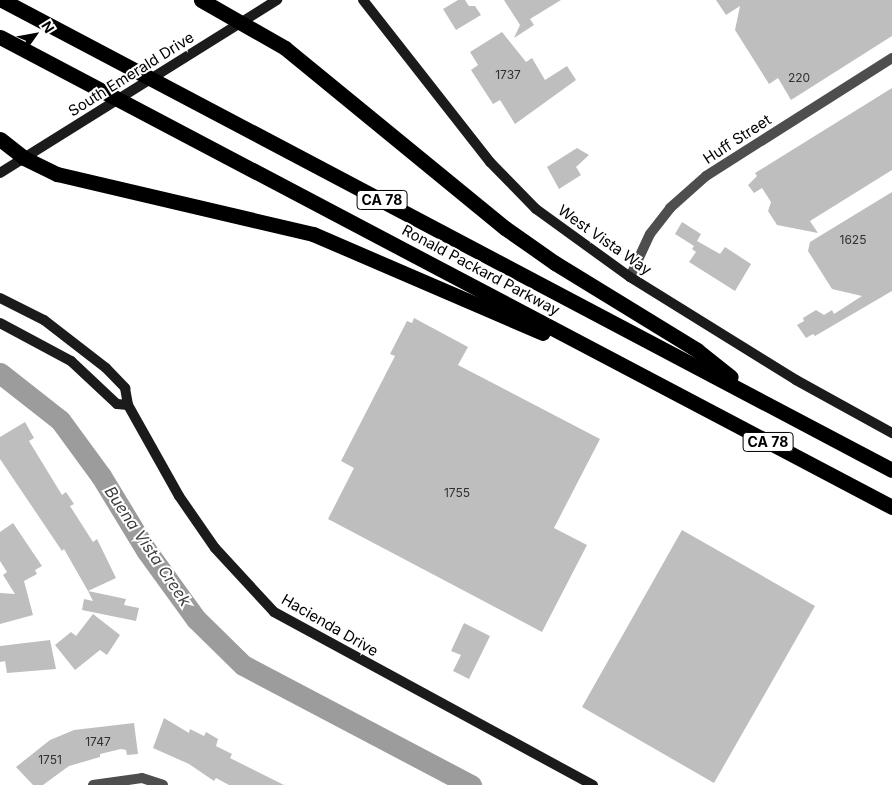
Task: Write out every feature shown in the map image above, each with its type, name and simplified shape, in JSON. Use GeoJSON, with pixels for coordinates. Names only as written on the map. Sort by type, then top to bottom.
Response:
{"type":"FeatureCollection","features":[{"type":"Feature","properties":{"kind":"highway","name":"Ronald Packard Parkway"},"geometry":{"type":"LineString","coordinates":[[2,0],[892,470]]}},
{"type":"Feature","properties":{"kind":"highway"},"geometry":{"type":"LineString","coordinates":[[201,0],[285,48],[505,228],[555,263],[697,350],[762,401]]}},
{"type":"Feature","properties":{"kind":"highway","name":"Ronald Packard Parkway"},"geometry":{"type":"LineString","coordinates":[[0,37],[892,507]]}},
{"type":"Feature","properties":{"kind":"highway"},"geometry":{"type":"LineString","coordinates":[[0,139],[24,158],[57,174],[313,234],[644,377]]}},
{"type":"Feature","properties":{"kind":"main road","name":"South Emerald Drive"},"geometry":{"type":"LineString","coordinates":[[0,172],[73,129],[278,0]]}},
{"type":"Feature","properties":{"kind":"main road","name":"West Vista Way"},"geometry":{"type":"LineString","coordinates":[[363,0],[497,168],[536,209],[630,277],[796,380],[892,434]]}},
{"type":"Feature","properties":{"kind":"main road","name":"Hacienda Drive"},"geometry":{"type":"LineString","coordinates":[[0,298],[44,320],[106,368],[125,388],[128,405],[178,494],[215,548],[274,612],[594,785]]}},
{"type":"Feature","properties":{"kind":"main road"},"geometry":{"type":"LineString","coordinates":[[0,323],[71,361],[118,404],[128,405]]}},
{"type":"Feature","properties":{"kind":"street","name":"Huff Street"},"geometry":{"type":"LineString","coordinates":[[630,277],[655,228],[670,208],[706,176],[892,58]]}},
{"type":"Feature","properties":{"kind":"street"},"geometry":{"type":"LineString","coordinates":[[93,785],[142,778],[163,785]]}},
{"type":"Feature","properties":{"kind":"building"},"geometry":{"type":"Polygon","coordinates":[[[458,0],[465,0],[469,6],[475,6],[481,15],[456,30],[443,9],[458,0]]]}},
{"type":"Feature","properties":{"kind":"building"},"geometry":{"type":"Polygon","coordinates":[[[504,0],[561,0],[530,19],[534,25],[514,38],[520,25],[504,0]]]}},
{"type":"Feature","properties":{"kind":"building"},"geometry":{"type":"Polygon","coordinates":[[[716,0],[892,0],[892,36],[791,100],[778,78],[769,84],[735,30],[740,6],[726,15],[716,0]]]}},
{"type":"Feature","properties":{"kind":"building"},"geometry":{"type":"Polygon","coordinates":[[[502,32],[526,62],[532,58],[545,80],[567,66],[576,80],[515,124],[500,100],[493,104],[471,70],[478,65],[470,52],[502,32]]]}},
{"type":"Feature","properties":{"kind":"building"},"geometry":{"type":"Polygon","coordinates":[[[892,88],[892,170],[810,221],[818,233],[777,225],[768,211],[771,202],[762,188],[754,193],[748,185],[757,176],[755,173],[892,88]]]}},
{"type":"Feature","properties":{"kind":"building"},"geometry":{"type":"Polygon","coordinates":[[[577,148],[589,155],[576,167],[581,175],[559,189],[547,167],[577,148]]]}},
{"type":"Feature","properties":{"kind":"building"},"geometry":{"type":"Polygon","coordinates":[[[892,192],[892,291],[815,336],[813,334],[806,338],[797,325],[804,321],[803,318],[816,310],[824,315],[832,310],[834,314],[862,296],[832,289],[808,251],[810,242],[892,192]]]}},
{"type":"Feature","properties":{"kind":"building"},"geometry":{"type":"Polygon","coordinates":[[[682,222],[701,234],[697,241],[720,254],[725,247],[751,264],[735,291],[689,262],[696,252],[692,249],[694,246],[675,234],[682,222]]]}},
{"type":"Feature","properties":{"kind":"building"},"geometry":{"type":"Polygon","coordinates":[[[414,318],[468,347],[458,365],[600,439],[554,528],[587,545],[542,632],[328,519],[354,468],[341,461],[395,356],[390,354],[407,321],[412,323],[414,318]]]}},
{"type":"Feature","properties":{"kind":"building"},"geometry":{"type":"Polygon","coordinates":[[[25,422],[34,438],[29,441],[62,495],[66,492],[74,504],[70,506],[93,542],[97,539],[116,578],[88,591],[64,549],[62,551],[0,459],[0,437],[25,422]]]}},
{"type":"Feature","properties":{"kind":"building"},"geometry":{"type":"Polygon","coordinates":[[[13,523],[42,566],[35,570],[37,574],[24,581],[33,615],[0,624],[0,593],[15,594],[3,575],[7,572],[0,561],[0,532],[13,523]]]}},
{"type":"Feature","properties":{"kind":"building"},"geometry":{"type":"Polygon","coordinates":[[[682,530],[815,606],[714,783],[582,707],[682,530]]]}},
{"type":"Feature","properties":{"kind":"building"},"geometry":{"type":"Polygon","coordinates":[[[88,591],[126,599],[124,605],[139,608],[136,621],[82,610],[84,599],[93,601],[88,591]]]}},
{"type":"Feature","properties":{"kind":"building"},"geometry":{"type":"Polygon","coordinates":[[[93,614],[120,635],[107,655],[100,650],[75,670],[55,645],[71,632],[76,636],[93,614]]]}},
{"type":"Feature","properties":{"kind":"building"},"geometry":{"type":"Polygon","coordinates":[[[464,623],[490,636],[469,679],[453,671],[461,655],[451,651],[464,623]]]}},
{"type":"Feature","properties":{"kind":"building"},"geometry":{"type":"Polygon","coordinates":[[[50,640],[56,669],[7,673],[5,661],[0,662],[0,646],[50,640]]]}},
{"type":"Feature","properties":{"kind":"building"},"geometry":{"type":"Polygon","coordinates":[[[164,718],[189,733],[190,729],[204,736],[206,732],[218,739],[216,746],[232,754],[230,758],[284,785],[229,785],[216,778],[214,781],[189,764],[153,748],[164,718]]]}},
{"type":"Feature","properties":{"kind":"building"},"geometry":{"type":"Polygon","coordinates":[[[134,723],[138,754],[127,755],[126,750],[121,749],[100,754],[100,757],[69,766],[43,785],[33,785],[16,767],[50,740],[74,730],[134,723]]]}},
{"type":"Feature","properties":{"kind":"waterway","name":"Buena Vista Creek"},"geometry":{"type":"LineString","coordinates":[[0,373],[60,420],[101,476],[146,550],[196,619],[243,665],[471,785]]}}]}
